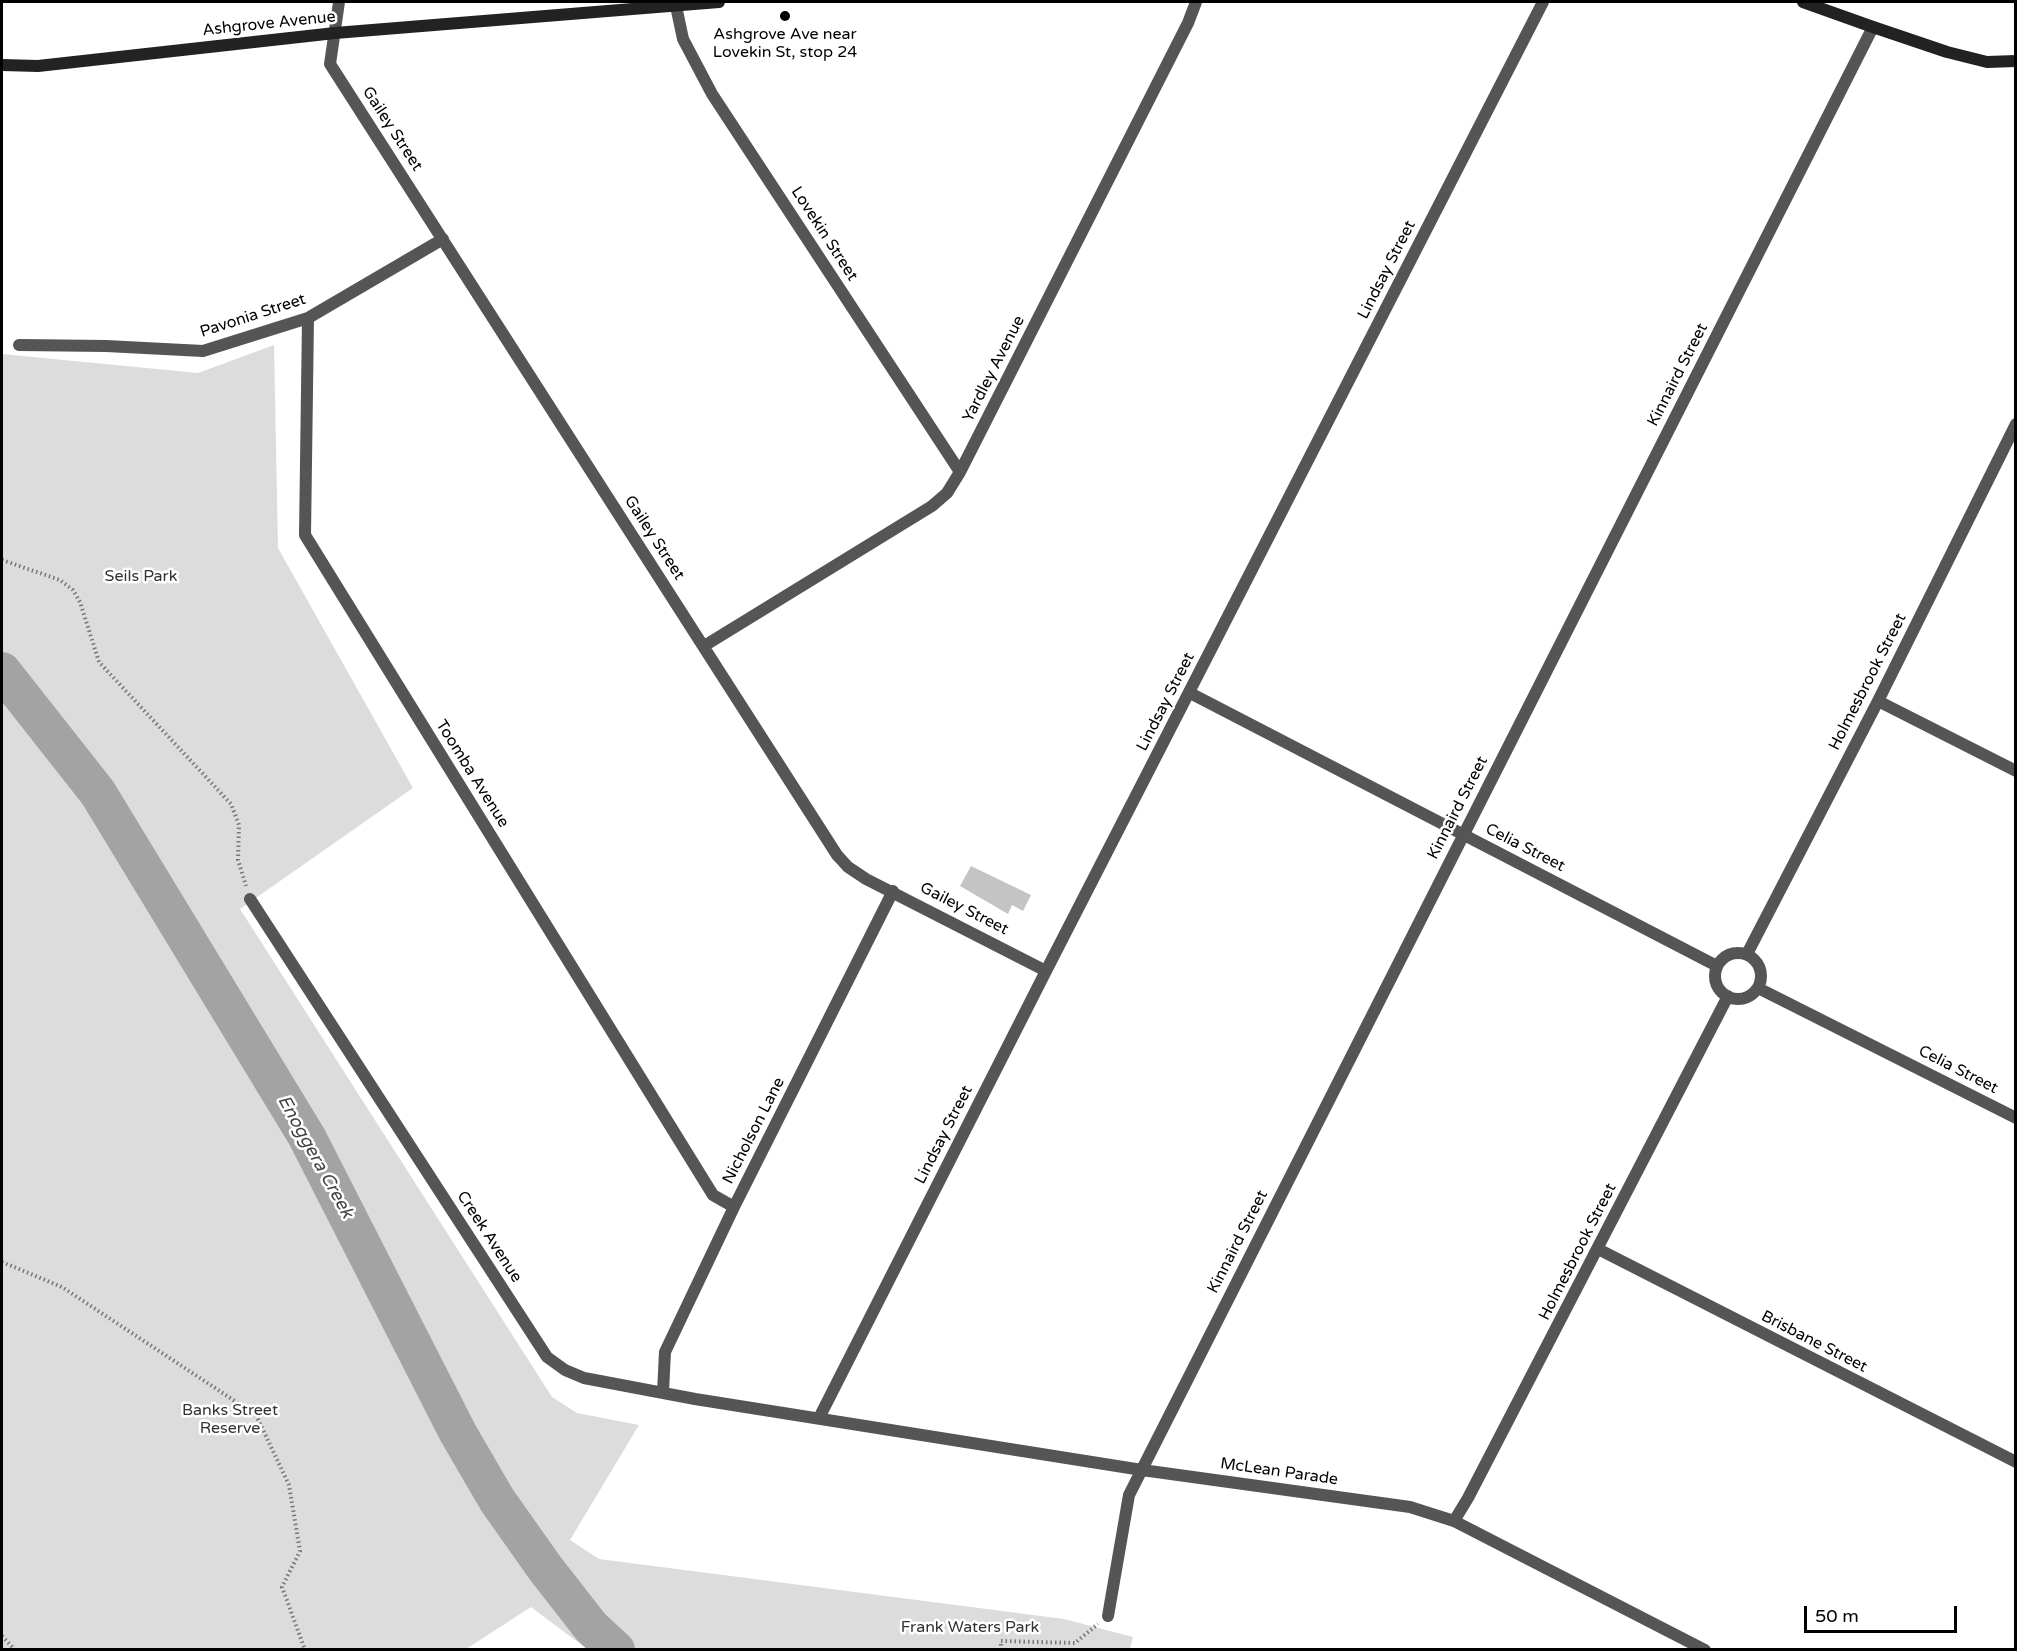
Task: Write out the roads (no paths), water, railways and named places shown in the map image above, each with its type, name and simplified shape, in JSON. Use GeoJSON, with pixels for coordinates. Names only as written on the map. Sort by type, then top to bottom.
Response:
{"type":"FeatureCollection","features":[{"type":"Feature","properties":{"kind":"main road","name":"Ashgrove Avenue"},"geometry":{"type":"LineString","coordinates":[[2,65],[38,66],[335,33],[719,2]]}},
{"type":"Feature","properties":{"kind":"main road"},"geometry":{"type":"LineString","coordinates":[[1803,2],[1947,51],[1988,62],[2016,61]]}},
{"type":"Feature","properties":{"kind":"street","name":"Gailey Street"},"geometry":{"type":"LineString","coordinates":[[339,2],[330,64],[837,855],[848,867],[866,879],[1046,971]]}},
{"type":"Feature","properties":{"kind":"street","name":"Yardley Avenue"},"geometry":{"type":"LineString","coordinates":[[704,646],[932,507],[947,493],[960,472],[1188,23],[1196,2]]}},
{"type":"Feature","properties":{"kind":"street","name":"Lindsay Street"},"geometry":{"type":"LineString","coordinates":[[819,1418],[1543,2]]}},
{"type":"Feature","properties":{"kind":"street","name":"Lovekin Street"},"geometry":{"type":"LineString","coordinates":[[676,6],[683,39],[712,94],[960,472]]}},
{"type":"Feature","properties":{"kind":"street","name":"Kinnaird Street"},"geometry":{"type":"LineString","coordinates":[[1108,1616],[1130,1495],[1142,1470],[1873,27]]}},
{"type":"Feature","properties":{"kind":"street","name":"Pavonia Street"},"geometry":{"type":"LineString","coordinates":[[19,345],[106,346],[204,351],[308,318],[442,239]]}},
{"type":"Feature","properties":{"kind":"street","name":"Toomba Avenue"},"geometry":{"type":"LineString","coordinates":[[308,318],[305,535],[713,1195],[734,1207]]}},
{"type":"Feature","properties":{"kind":"street","name":"Holmesbrook Street"},"geometry":{"type":"LineString","coordinates":[[1747,954],[1878,701],[2015,425]]}},
{"type":"Feature","properties":{"kind":"street","name":"Celia Street"},"geometry":{"type":"LineString","coordinates":[[1190,693],[1717,966]]}},
{"type":"Feature","properties":{"kind":"street"},"geometry":{"type":"LineString","coordinates":[[1878,701],[2016,771]]}},
{"type":"Feature","properties":{"kind":"street","name":"Nicholson Lane"},"geometry":{"type":"LineString","coordinates":[[663,1392],[665,1352],[734,1207],[893,891]]}},
{"type":"Feature","properties":{"kind":"street","name":"Creek Avenue"},"geometry":{"type":"LineString","coordinates":[[250,899],[547,1357],[565,1370],[584,1378],[695,1399],[819,1418]]}},
{"type":"Feature","properties":{"kind":"street"},"geometry":{"type":"LineString","coordinates":[[1729,954],[1747,954],[1760,967],[1761,976],[1758,988],[1753,994],[1743,999],[1728,996],[1717,985],[1715,973],[1717,966],[1729,954]]}},
{"type":"Feature","properties":{"kind":"street","name":"Celia Street"},"geometry":{"type":"LineString","coordinates":[[1758,988],[2016,1118]]}},
{"type":"Feature","properties":{"kind":"street","name":"Holmesbrook Street"},"geometry":{"type":"LineString","coordinates":[[1454,1521],[1598,1249],[1728,996]]}},
{"type":"Feature","properties":{"kind":"street","name":"Brisbane Street"},"geometry":{"type":"LineString","coordinates":[[1598,1249],[2016,1462]]}},
{"type":"Feature","properties":{"kind":"street","name":"McLean Parade"},"geometry":{"type":"LineString","coordinates":[[819,1418],[1142,1470],[1410,1507],[1454,1521],[1705,1650]]}},
{"type":"Feature","properties":{"kind":"waterway","name":"Enoggera Creek"},"geometry":{"type":"LineString","coordinates":[[2,671],[98,793],[307,1137],[458,1433],[497,1500],[545,1568],[591,1627],[616,1650]]}},
{"type":"Feature","properties":{"kind":"place","name":"Ashgrove Ave near Lovekin St, stop 24"},"geometry":{"type":"Point","coordinates":[785,16]}},
{"type":"Feature","properties":{"kind":"park label","name":"Seils Park"},"geometry":{"type":"Point","coordinates":[141,577]}},
{"type":"Feature","properties":{"kind":"park label","name":"Banks Street Reserve"},"geometry":{"type":"Point","coordinates":[230,1420]}},
{"type":"Feature","properties":{"kind":"park label","name":"Frank Waters Park"},"geometry":{"type":"Point","coordinates":[970,1628]}}]}
